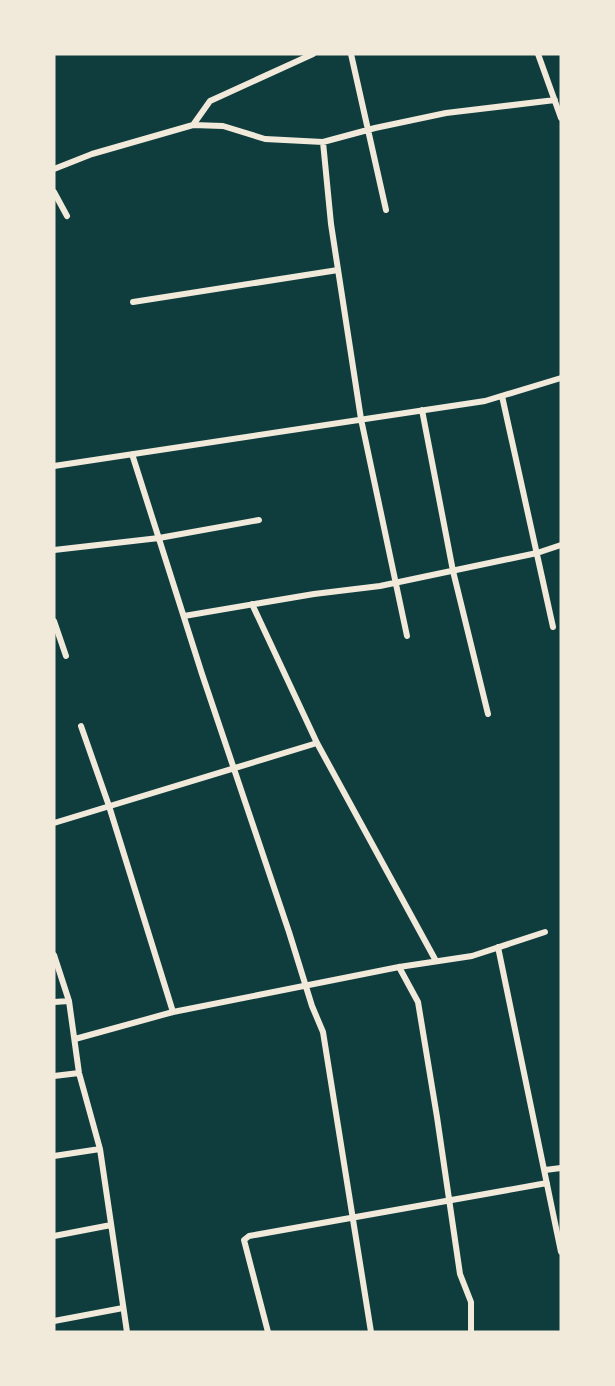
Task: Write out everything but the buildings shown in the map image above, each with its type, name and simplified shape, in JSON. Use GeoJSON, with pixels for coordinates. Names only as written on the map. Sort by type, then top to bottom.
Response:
{"type":"FeatureCollection","features":[{"type":"Feature","properties":{"kind":"street"},"geometry":{"type":"LineString","coordinates":[[193,125],[210,101],[313,54]]}},
{"type":"Feature","properties":{"kind":"street"},"geometry":{"type":"LineString","coordinates":[[351,54],[386,210]]}},
{"type":"Feature","properties":{"kind":"street"},"geometry":{"type":"LineString","coordinates":[[538,54],[561,118]]}},
{"type":"Feature","properties":{"kind":"street"},"geometry":{"type":"LineString","coordinates":[[54,169],[92,154],[193,125],[223,126],[265,140],[323,142],[446,113],[555,100]]}},
{"type":"Feature","properties":{"kind":"street"},"geometry":{"type":"LineString","coordinates":[[323,142],[331,224],[361,419],[407,636]]}},
{"type":"Feature","properties":{"kind":"street"},"geometry":{"type":"LineString","coordinates":[[54,192],[67,216]]}},
{"type":"Feature","properties":{"kind":"street"},"geometry":{"type":"LineString","coordinates":[[133,302],[338,270]]}},
{"type":"Feature","properties":{"kind":"street"},"geometry":{"type":"LineString","coordinates":[[54,466],[485,401],[561,378]]}},
{"type":"Feature","properties":{"kind":"street"},"geometry":{"type":"LineString","coordinates":[[502,396],[553,627]]}},
{"type":"Feature","properties":{"kind":"street"},"geometry":{"type":"LineString","coordinates":[[422,411],[453,571],[488,714]]}},
{"type":"Feature","properties":{"kind":"street"},"geometry":{"type":"LineString","coordinates":[[132,454],[305,986],[323,1032],[371,1332]]}},
{"type":"Feature","properties":{"kind":"street"},"geometry":{"type":"LineString","coordinates":[[54,550],[159,538],[259,520]]}},
{"type":"Feature","properties":{"kind":"street"},"geometry":{"type":"LineString","coordinates":[[184,615],[395,583],[537,553],[561,545]]}},
{"type":"Feature","properties":{"kind":"street"},"geometry":{"type":"LineString","coordinates":[[252,604],[317,743],[436,962]]}},
{"type":"Feature","properties":{"kind":"street"},"geometry":{"type":"LineString","coordinates":[[54,621],[66,656]]}},
{"type":"Feature","properties":{"kind":"street"},"geometry":{"type":"LineString","coordinates":[[81,726],[109,806],[174,1012]]}},
{"type":"Feature","properties":{"kind":"street"},"geometry":{"type":"LineString","coordinates":[[54,823],[317,743]]}},
{"type":"Feature","properties":{"kind":"street"},"geometry":{"type":"LineString","coordinates":[[75,1039],[174,1012],[399,967],[472,956],[545,932]]}},
{"type":"Feature","properties":{"kind":"street"},"geometry":{"type":"LineString","coordinates":[[498,947],[561,1252]]}},
{"type":"Feature","properties":{"kind":"street"},"geometry":{"type":"LineString","coordinates":[[54,955],[69,1000],[80,1072],[100,1149],[127,1332]]}},
{"type":"Feature","properties":{"kind":"street"},"geometry":{"type":"LineString","coordinates":[[399,967],[418,1002],[460,1274],[471,1302],[471,1332]]}},
{"type":"Feature","properties":{"kind":"street"},"geometry":{"type":"LineString","coordinates":[[54,1002],[69,1000]]}},
{"type":"Feature","properties":{"kind":"street"},"geometry":{"type":"LineString","coordinates":[[54,1076],[80,1072]]}},
{"type":"Feature","properties":{"kind":"street"},"geometry":{"type":"LineString","coordinates":[[54,1156],[100,1149]]}},
{"type":"Feature","properties":{"kind":"street"},"geometry":{"type":"LineString","coordinates":[[544,1170],[561,1168]]}},
{"type":"Feature","properties":{"kind":"street"},"geometry":{"type":"LineString","coordinates":[[268,1332],[244,1240],[249,1236],[547,1183]]}},
{"type":"Feature","properties":{"kind":"street"},"geometry":{"type":"LineString","coordinates":[[54,1236],[111,1225]]}},
{"type":"Feature","properties":{"kind":"street"},"geometry":{"type":"LineString","coordinates":[[54,1321],[123,1308]]}}]}
